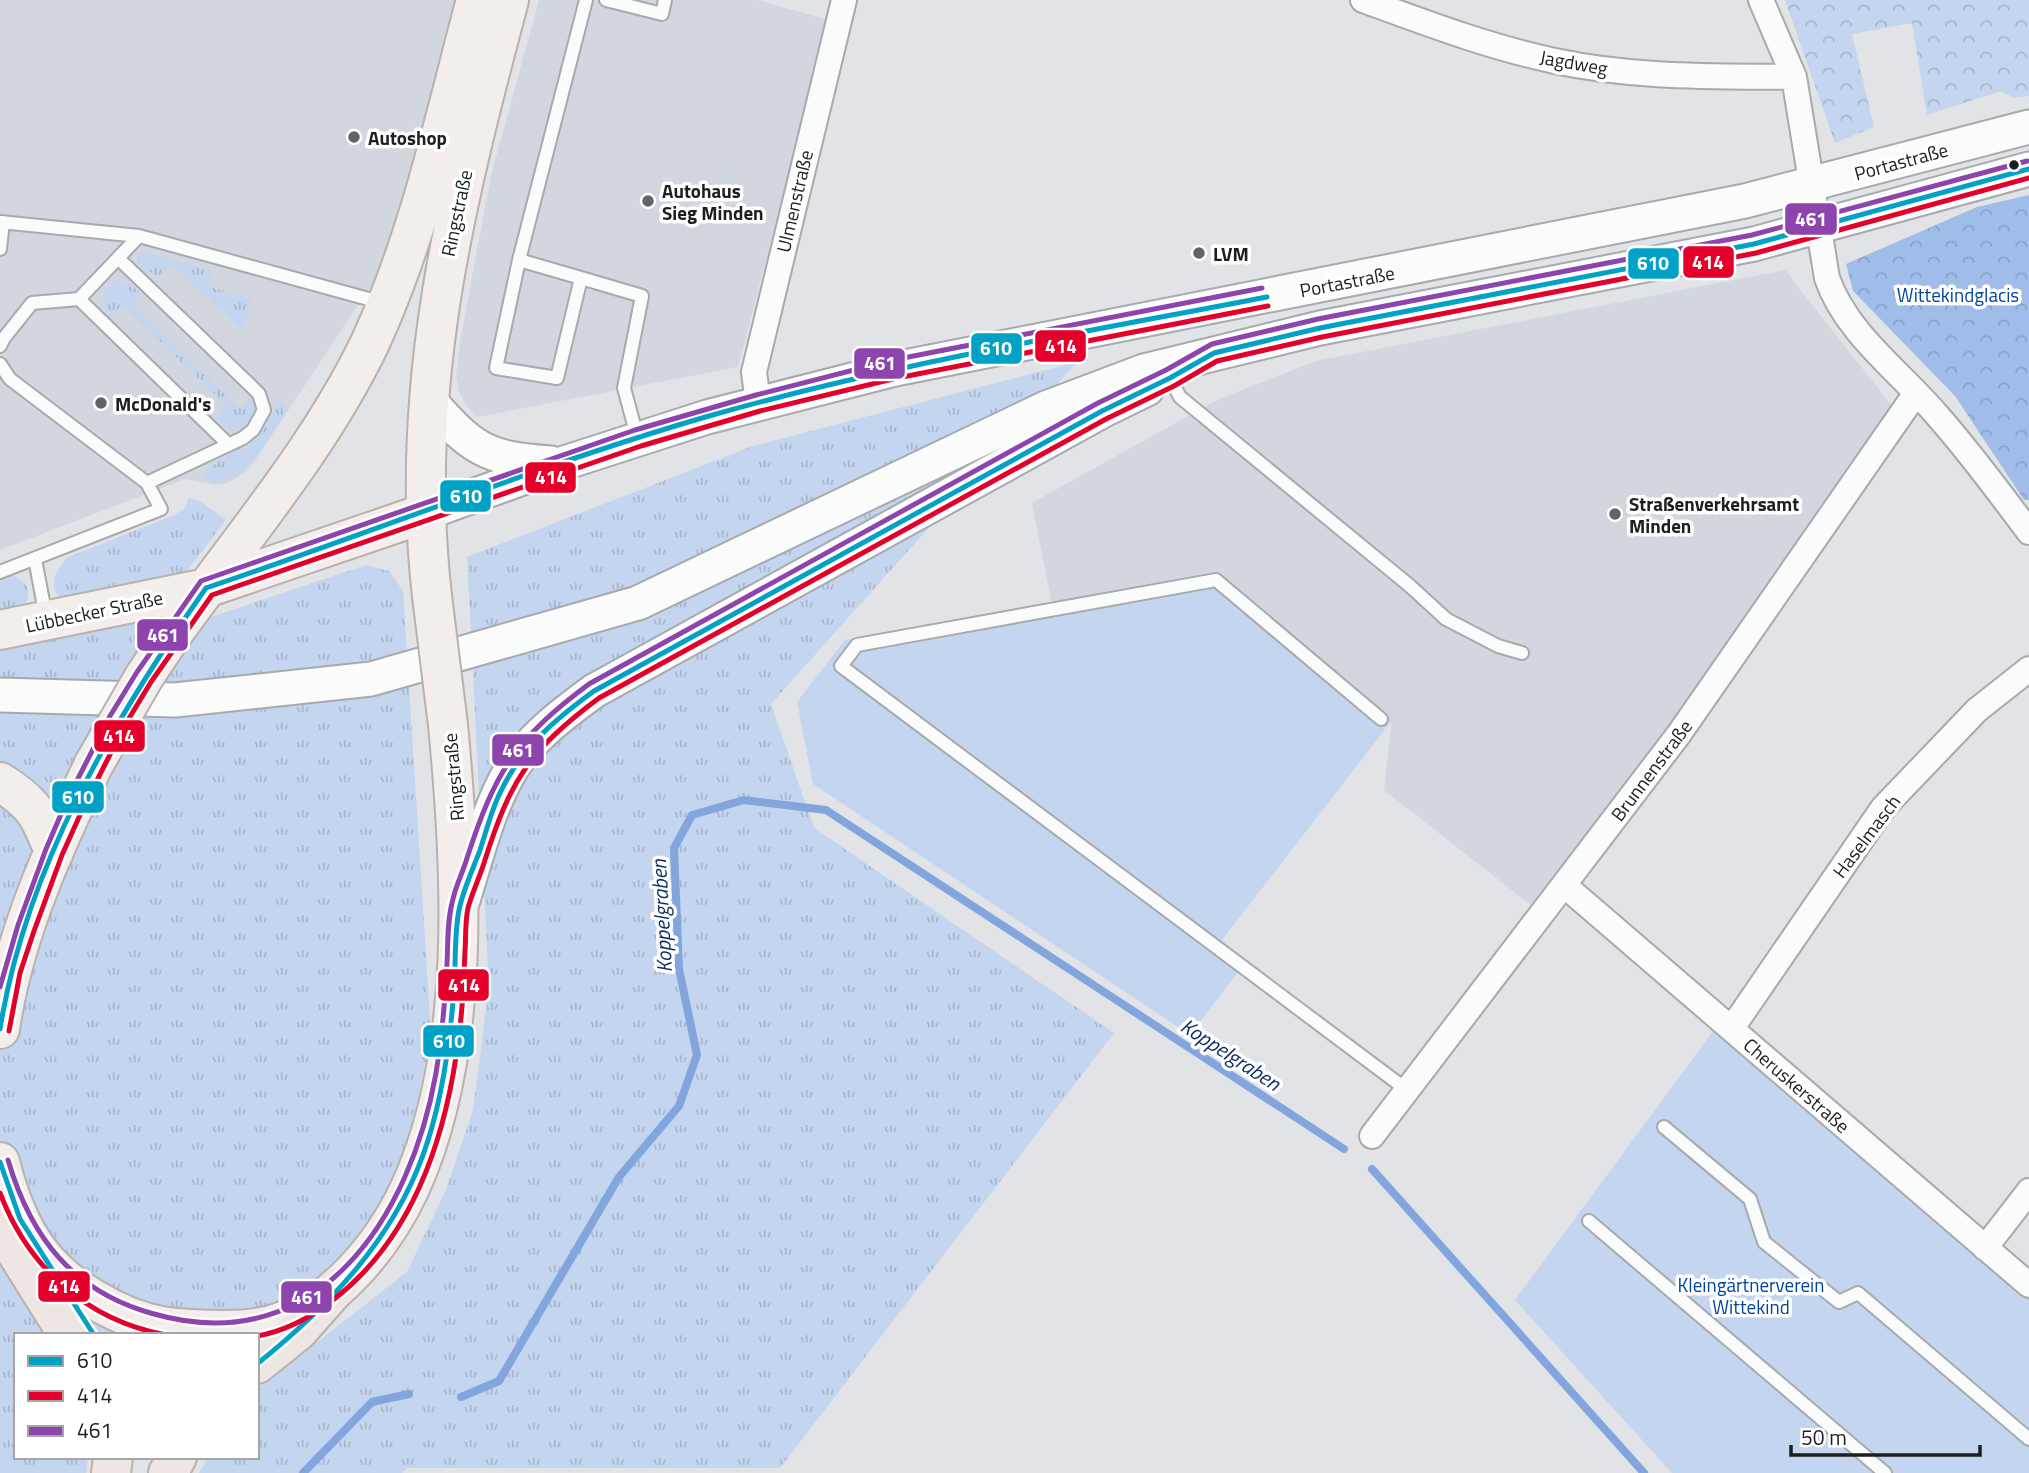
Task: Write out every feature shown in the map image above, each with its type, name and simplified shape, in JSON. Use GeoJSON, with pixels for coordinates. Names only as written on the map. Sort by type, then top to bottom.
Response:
{"type":"FeatureCollection","features":[{"type":"Feature","properties":{"kind":"highway"},"geometry":{"type":"LineString","coordinates":[[0,1226],[67,1333]]}},
{"type":"Feature","properties":{"kind":"highway"},"geometry":{"type":"LineString","coordinates":[[41,1254],[82,1311],[93,1333]]}},
{"type":"Feature","properties":{"kind":"highway"},"geometry":{"type":"LineString","coordinates":[[259,1362],[298,1331],[337,1287]]}},
{"type":"Feature","properties":{"kind":"main road","name":"Ringstraße"},"geometry":{"type":"LineString","coordinates":[[1,1021],[12,971],[47,868],[94,764],[144,677],[206,588],[286,482],[357,367],[386,304],[423,196],[476,0]]}},
{"type":"Feature","properties":{"kind":"main road","name":"Ringstraße"},"geometry":{"type":"LineString","coordinates":[[0,1162],[19,1217],[41,1254],[86,1293],[117,1311],[158,1325],[192,1330],[263,1330],[309,1307],[337,1287],[360,1265],[385,1232],[409,1189],[424,1154],[444,1076],[450,1038],[458,924],[459,856],[426,513],[428,399],[436,326],[456,208],[509,0]]}},
{"type":"Feature","properties":{"kind":"main road","name":"Portastraße"},"geometry":{"type":"LineString","coordinates":[[426,513],[638,438],[758,402],[895,369],[1745,201],[2029,127]]}},
{"type":"Feature","properties":{"kind":"main road"},"geometry":{"type":"LineString","coordinates":[[0,695],[175,700],[371,679],[638,603],[1046,408],[1144,371],[1320,328],[1733,248],[2029,169]]}},
{"type":"Feature","properties":{"kind":"main road"},"geometry":{"type":"LineString","coordinates":[[458,924],[498,796],[513,768],[534,740],[558,718],[594,691],[1102,411],[1214,353]]}},
{"type":"Feature","properties":{"kind":"main road"},"geometry":{"type":"LineString","coordinates":[[428,399],[452,426],[475,446],[491,454],[519,461],[561,464]]}},
{"type":"Feature","properties":{"kind":"main road","name":"Lübbecker Straße"},"geometry":{"type":"LineString","coordinates":[[0,630],[206,588],[426,513]]}},
{"type":"Feature","properties":{"kind":"main road"},"geometry":{"type":"LineString","coordinates":[[0,782],[23,796],[36,812],[47,868]]}},
{"type":"Feature","properties":{"kind":"street","name":"Ulmenstraße"},"geometry":{"type":"LineString","coordinates":[[758,402],[754,372],[844,0]]}},
{"type":"Feature","properties":{"kind":"street","name":"Jagdweg"},"geometry":{"type":"LineString","coordinates":[[1363,0],[1453,33],[1556,61],[1658,76],[1794,77]]}},
{"type":"Feature","properties":{"kind":"street"},"geometry":{"type":"LineString","coordinates":[[1761,0],[1794,77],[1827,278],[1841,310],[1937,415],[2029,532]]}},
{"type":"Feature","properties":{"kind":"street","name":"Brunnenstraße"},"geometry":{"type":"LineString","coordinates":[[1372,1136],[1679,734],[1916,393]]}},
{"type":"Feature","properties":{"kind":"street","name":"Haselmasch"},"geometry":{"type":"LineString","coordinates":[[1732,1028],[1884,808],[1978,710],[2029,669]]}},
{"type":"Feature","properties":{"kind":"street","name":"Cheruskerstraße"},"geometry":{"type":"LineString","coordinates":[[1564,885],[2029,1285]]}},
{"type":"Feature","properties":{"kind":"street"},"geometry":{"type":"LineString","coordinates":[[1985,1248],[2029,1191]]}},
{"type":"Feature","properties":{"kind":"lane"},"geometry":{"type":"LineString","coordinates":[[581,278],[557,378],[496,368],[519,260],[586,0]]}},
{"type":"Feature","properties":{"kind":"lane"},"geometry":{"type":"LineString","coordinates":[[606,0],[662,14],[665,0]]}},
{"type":"Feature","properties":{"kind":"lane"},"geometry":{"type":"LineString","coordinates":[[0,249],[1,222],[139,236],[386,304]]}},
{"type":"Feature","properties":{"kind":"lane"},"geometry":{"type":"LineString","coordinates":[[0,346],[32,303],[79,299],[139,236]]}},
{"type":"Feature","properties":{"kind":"lane"},"geometry":{"type":"LineString","coordinates":[[119,259],[259,394],[264,410],[253,430],[243,438],[147,483]]}},
{"type":"Feature","properties":{"kind":"lane"},"geometry":{"type":"LineString","coordinates":[[519,260],[642,296],[624,388],[638,438]]}},
{"type":"Feature","properties":{"kind":"lane"},"geometry":{"type":"LineString","coordinates":[[79,299],[228,444]]}},
{"type":"Feature","properties":{"kind":"lane"},"geometry":{"type":"LineString","coordinates":[[0,364],[10,379],[147,483],[161,509],[0,572]]}},
{"type":"Feature","properties":{"kind":"lane"},"geometry":{"type":"LineString","coordinates":[[1170,378],[1180,397],[1410,586],[1446,619],[1498,646],[1522,653]]}},
{"type":"Feature","properties":{"kind":"lane"},"geometry":{"type":"LineString","coordinates":[[35,559],[47,621]]}},
{"type":"Feature","properties":{"kind":"lane"},"geometry":{"type":"LineString","coordinates":[[1381,719],[1216,580],[857,645],[841,666],[1407,1090]]}},
{"type":"Feature","properties":{"kind":"lane"},"geometry":{"type":"LineString","coordinates":[[1664,1127],[1750,1199],[1764,1242],[1839,1301],[1858,1293],[2029,1439]]}},
{"type":"Feature","properties":{"kind":"lane"},"geometry":{"type":"LineString","coordinates":[[1588,1221],[1885,1473]]}},
{"type":"Feature","properties":{"kind":"shaded area"},"geometry":{"type":"Polygon","coordinates":[[[0,0],[461,0],[390,257],[254,462],[244,473],[228,483],[217,485],[185,479],[0,550],[0,0]]]}},
{"type":"Feature","properties":{"kind":"shaded area"},"geometry":{"type":"Polygon","coordinates":[[[539,0],[757,0],[829,20],[738,367],[477,417],[465,404],[459,391],[456,375],[461,336],[491,176],[539,0]]]}},
{"type":"Feature","properties":{"kind":"shaded area"},"geometry":{"type":"Polygon","coordinates":[[[1785,270],[1894,409],[1751,613],[1536,909],[1384,790],[1392,719],[1220,573],[1052,603],[1032,503],[1219,399],[1316,361],[1785,270]]]}},
{"type":"Feature","properties":{"kind":"green space"},"geometry":{"type":"Polygon","coordinates":[[[1785,0],[2029,0],[2029,96],[2013,98],[2001,91],[1927,115],[1912,23],[1852,34],[1874,127],[1835,143],[1785,0]]]}},
{"type":"Feature","properties":{"kind":"green space","name":"Wittekindglacis"},"geometry":{"type":"Polygon","coordinates":[[[2029,195],[2029,500],[2024,500],[1955,396],[1853,291],[1846,264],[1977,207],[2029,195]]]}},
{"type":"Feature","properties":{"kind":"green space"},"geometry":{"type":"Polygon","coordinates":[[[144,251],[212,271],[207,286],[251,299],[243,331],[172,264],[158,277],[137,263],[138,257],[144,251]]]}},
{"type":"Feature","properties":{"kind":"green space"},"geometry":{"type":"Polygon","coordinates":[[[119,281],[133,286],[141,294],[132,304],[240,409],[250,399],[255,402],[256,414],[245,428],[233,431],[214,419],[226,405],[122,305],[110,317],[104,303],[106,290],[112,282],[119,281]]]}},
{"type":"Feature","properties":{"kind":"green space"},"geometry":{"type":"Polygon","coordinates":[[[1077,362],[771,704],[814,828],[1114,1033],[780,1468],[407,1468],[402,1473],[199,1473],[207,1459],[259,1459],[259,1387],[407,1272],[446,1190],[473,1110],[489,987],[467,557],[753,446],[1077,362]]]}},
{"type":"Feature","properties":{"kind":"green space"},"geometry":{"type":"Polygon","coordinates":[[[280,402],[288,407],[254,460],[230,479],[217,481],[204,476],[204,471],[237,449],[247,450],[280,402]]]}},
{"type":"Feature","properties":{"kind":"green space"},"geometry":{"type":"Polygon","coordinates":[[[189,498],[200,501],[226,520],[190,567],[176,579],[66,603],[56,592],[54,580],[68,557],[174,515],[184,509],[189,498]]]}},
{"type":"Feature","properties":{"kind":"green space"},"geometry":{"type":"Polygon","coordinates":[[[366,565],[389,571],[403,591],[431,1035],[407,1153],[370,1226],[313,1290],[235,1333],[14,1333],[14,1459],[88,1459],[86,1473],[0,1473],[0,648],[158,618],[211,617],[366,565]]]}},
{"type":"Feature","properties":{"kind":"green space"},"geometry":{"type":"Polygon","coordinates":[[[1220,573],[1393,719],[1215,949],[1241,968],[1190,1035],[813,784],[797,702],[845,640],[1220,573]]]}},
{"type":"Feature","properties":{"kind":"green space"},"geometry":{"type":"Polygon","coordinates":[[[10,575],[25,584],[28,598],[23,610],[0,618],[0,579],[10,575]]]}},
{"type":"Feature","properties":{"kind":"green space","name":"Kleingärtnerverein Wittekind"},"geometry":{"type":"Polygon","coordinates":[[[1714,1030],[2029,1294],[2029,1473],[1672,1473],[1515,1300],[1714,1030]]]}},
{"type":"Feature","properties":{"kind":"waterway","name":"Koppelgraben"},"geometry":{"type":"LineString","coordinates":[[461,1397],[499,1381],[619,1177],[679,1106],[697,1055],[679,969],[674,848],[692,815],[744,800],[826,810],[1344,1149]]}},
{"type":"Feature","properties":{"kind":"waterway","name":"Koppelgraben"},"geometry":{"type":"LineString","coordinates":[[1372,1169],[1644,1473]]}},
{"type":"Feature","properties":{"kind":"waterway","name":"Koppelgraben"},"geometry":{"type":"LineString","coordinates":[[303,1473],[372,1402],[409,1394]]}},
{"type":"Feature","properties":{"kind":"transit line","name":"461"},"geometry":{"type":"LineString","coordinates":[[8,1160],[29,1214],[59,1258],[100,1292],[125,1304],[154,1314],[213,1323],[265,1316],[310,1296],[348,1264],[380,1224],[405,1177],[424,1126],[440,1046],[451,907],[487,802],[511,759],[525,741],[543,722],[589,684],[1098,403],[1212,344],[1318,319],[1752,235],[2027,161]]}},
{"type":"Feature","properties":{"kind":"transit line","name":"610"},"geometry":{"type":"LineString","coordinates":[[259,1362],[308,1320],[355,1271],[394,1216],[410,1186],[430,1135],[444,1073],[455,979],[459,910],[494,808],[517,763],[539,737],[594,691],[1102,411],[1214,353],[1320,328],[1754,244],[2029,169]]}},
{"type":"Feature","properties":{"kind":"transit line","name":"414"},"geometry":{"type":"LineString","coordinates":[[259,1336],[297,1323],[333,1300],[361,1275],[386,1246],[406,1215],[422,1181],[446,1109],[460,1024],[467,913],[493,835],[513,789],[538,752],[599,698],[1106,419],[1174,386],[1217,361],[1322,337],[1756,253],[2029,178]]}},
{"type":"Feature","properties":{"kind":"transit line","name":"461"},"geometry":{"type":"LineString","coordinates":[[0,987],[18,925],[68,798],[110,716],[137,672],[201,581],[635,430],[756,395],[893,360],[1262,288]]}},
{"type":"Feature","properties":{"kind":"transit line","name":"610"},"geometry":{"type":"LineString","coordinates":[[206,588],[519,477],[645,435],[778,397],[917,365],[1267,297]]}},
{"type":"Feature","properties":{"kind":"transit line","name":"414"},"geometry":{"type":"LineString","coordinates":[[9,1031],[20,973],[62,855],[84,806],[125,725],[151,682],[212,595],[641,446],[760,411],[897,378],[1268,306]]}},
{"type":"Feature","properties":{"kind":"transit line","name":"610"},"geometry":{"type":"LineString","coordinates":[[0,1029],[30,910],[78,797],[138,690],[206,588]]}},
{"type":"Feature","properties":{"kind":"transit line","name":"610"},"geometry":{"type":"LineString","coordinates":[[0,1162],[20,1219],[93,1333]]}},
{"type":"Feature","properties":{"kind":"transit line","name":"414"},"geometry":{"type":"LineString","coordinates":[[0,1193],[27,1244],[64,1286],[110,1317],[158,1333]]}},
{"type":"Feature","properties":{"kind":"place","name":"Autoshop"},"geometry":{"type":"Point","coordinates":[354,137]}},
{"type":"Feature","properties":{"kind":"place","name":"Autohaus Sieg Minden"},"geometry":{"type":"Point","coordinates":[648,201]}},
{"type":"Feature","properties":{"kind":"place","name":"LVM"},"geometry":{"type":"Point","coordinates":[1199,253]}},
{"type":"Feature","properties":{"kind":"place","name":"McDonald's"},"geometry":{"type":"Point","coordinates":[101,403]}},
{"type":"Feature","properties":{"kind":"place","name":"Straßenverkehrsamt Minden"},"geometry":{"type":"Point","coordinates":[1615,514]}}]}
